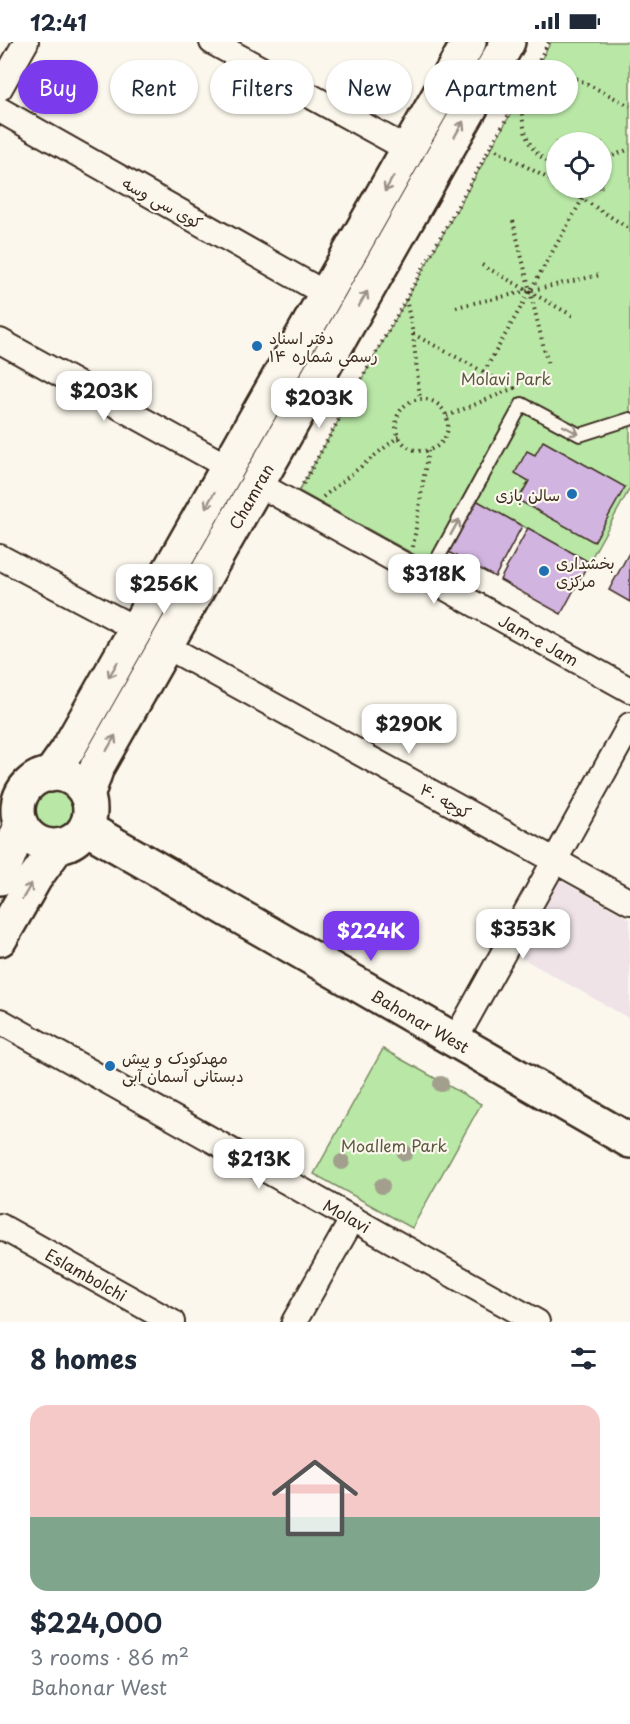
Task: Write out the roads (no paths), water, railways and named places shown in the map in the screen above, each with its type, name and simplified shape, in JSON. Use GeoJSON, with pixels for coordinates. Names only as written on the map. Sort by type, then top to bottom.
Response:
{"type":"FeatureCollection","features":[{"type":"Feature","properties":{"kind":"street"},"geometry":{"type":"LineString","coordinates":[[0,88],[26,42]]}},
{"type":"Feature","properties":{"kind":"street"},"geometry":{"type":"LineString","coordinates":[[212,42],[409,150]]}},
{"type":"Feature","properties":{"kind":"street","name":"Chamran"},"geometry":{"type":"LineString","coordinates":[[50,775],[68,750],[469,42]]}},
{"type":"Feature","properties":{"kind":"street","name":"Chamran"},"geometry":{"type":"LineString","coordinates":[[87,795],[97,767],[508,42]]}},
{"type":"Feature","properties":{"kind":"street","name":"کوی سی وسه"},"geometry":{"type":"LineString","coordinates":[[0,110],[326,294]]}},
{"type":"Feature","properties":{"kind":"street"},"geometry":{"type":"LineString","coordinates":[[0,341],[258,484]]}},
{"type":"Feature","properties":{"kind":"street","name":"Jam-e Jam"},"geometry":{"type":"LineString","coordinates":[[258,484],[431,572],[630,690]]}},
{"type":"Feature","properties":{"kind":"street"},"geometry":{"type":"LineString","coordinates":[[0,557],[166,646]]}},
{"type":"Feature","properties":{"kind":"street","name":"کوچه ۴۰"},"geometry":{"type":"LineString","coordinates":[[166,646],[630,902]]}},
{"type":"Feature","properties":{"kind":"street"},"geometry":{"type":"LineString","coordinates":[[455,1040],[630,725]]}},
{"type":"Feature","properties":{"kind":"street"},"geometry":{"type":"LineString","coordinates":[[0,878],[21,825],[19,803],[11,787],[29,784],[50,775],[72,779],[87,795],[90,806],[86,828],[69,843],[58,846],[36,842],[21,825]]}},
{"type":"Feature","properties":{"kind":"street","name":"Bahonar West"},"geometry":{"type":"LineString","coordinates":[[86,828],[630,1141]]}},
{"type":"Feature","properties":{"kind":"street"},"geometry":{"type":"LineString","coordinates":[[0,939],[35,878],[58,846]]}},
{"type":"Feature","properties":{"kind":"street","name":"Molavi"},"geometry":{"type":"LineString","coordinates":[[0,1021],[537,1322]]}},
{"type":"Feature","properties":{"kind":"street"},"geometry":{"type":"LineString","coordinates":[[294,1322],[353,1218]]}},
{"type":"Feature","properties":{"kind":"street","name":"Eslambolchi"},"geometry":{"type":"LineString","coordinates":[[0,1226],[170,1322]]}},
{"type":"Feature","properties":{"kind":"lane"},"geometry":{"type":"LineString","coordinates":[[431,572],[522,404],[580,435],[630,419]]}},
{"type":"Feature","properties":{"kind":"place","name":"دفتر اسناد رسمی شماره ۱۴"},"geometry":{"type":"Point","coordinates":[257,346]}},
{"type":"Feature","properties":{"kind":"place","name":"سالن بازی"},"geometry":{"type":"Point","coordinates":[572,494]}},
{"type":"Feature","properties":{"kind":"place","name":"بخشداری مرکزی"},"geometry":{"type":"Point","coordinates":[544,571]}},
{"type":"Feature","properties":{"kind":"place","name":"مهدکودک و پیش دبستانی آسمان آبی"},"geometry":{"type":"Point","coordinates":[110,1066]}},
{"type":"Feature","properties":{"kind":"park label","name":"Molavi Park"},"geometry":{"type":"Point","coordinates":[506,378]}},
{"type":"Feature","properties":{"kind":"park label","name":"Moallem Park"},"geometry":{"type":"Point","coordinates":[394,1145]}}]}
